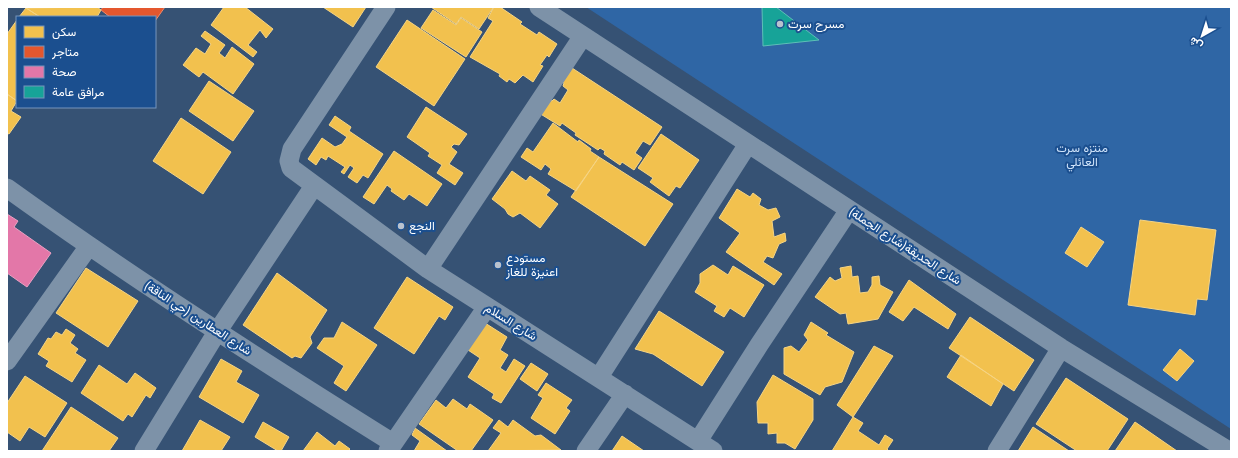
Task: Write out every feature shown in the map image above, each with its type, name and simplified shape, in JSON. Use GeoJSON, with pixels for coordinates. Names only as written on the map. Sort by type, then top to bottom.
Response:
{"type":"FeatureCollection","features":[{"type":"Feature","properties":{"kind":"street","name":"شارع السلام"},"geometry":{"type":"LineString","coordinates":[[386,7],[292,149],[289,161],[291,168],[428,269],[706,446]]}},
{"type":"Feature","properties":{"kind":"street","name":"شارع الحديقة(شارع الجملة)"},"geometry":{"type":"LineString","coordinates":[[540,7],[1210,446],[1229,451]]}},
{"type":"Feature","properties":{"kind":"street"},"geometry":{"type":"LineString","coordinates":[[428,269],[583,36]]}},
{"type":"Feature","properties":{"kind":"street"},"geometry":{"type":"LineString","coordinates":[[598,377],[748,144]]}},
{"type":"Feature","properties":{"kind":"street"},"geometry":{"type":"LineString","coordinates":[[144,451],[217,332],[314,186]]}},
{"type":"Feature","properties":{"kind":"street","name":"شارع العطارين (حي الناقة)"},"geometry":{"type":"LineString","coordinates":[[7,188],[89,246],[390,447]]}},
{"type":"Feature","properties":{"kind":"street"},"geometry":{"type":"LineString","coordinates":[[706,446],[759,345],[850,210]]}},
{"type":"Feature","properties":{"kind":"street"},"geometry":{"type":"LineString","coordinates":[[7,361],[89,246]]}},
{"type":"Feature","properties":{"kind":"street"},"geometry":{"type":"LineString","coordinates":[[390,447],[487,307]]}},
{"type":"Feature","properties":{"kind":"street"},"geometry":{"type":"LineString","coordinates":[[997,451],[1061,348]]}},
{"type":"Feature","properties":{"kind":"street"},"geometry":{"type":"LineString","coordinates":[[586,451],[625,394]]}},
{"type":"Feature","properties":{"kind":"green space","name":"منتزه سرت العائلي"},"geometry":{"type":"Polygon","coordinates":[[[586,7],[1231,7],[1231,429],[586,7]]]}},
{"type":"Feature","properties":{"kind":"building: سكن"},"geometry":{"type":"Polygon","coordinates":[[[97,7],[101,10],[98,16],[38,16],[26,8],[97,7]]]}},
{"type":"Feature","properties":{"kind":"building: سكن"},"geometry":{"type":"Polygon","coordinates":[[[224,7],[245,7],[273,29],[266,38],[260,30],[248,45],[257,52],[253,57],[211,25],[224,7]]]}},
{"type":"Feature","properties":{"kind":"building: سكن"},"geometry":{"type":"Polygon","coordinates":[[[323,7],[366,7],[353,27],[323,7]]]}},
{"type":"Feature","properties":{"kind":"building: سكن"},"geometry":{"type":"Polygon","coordinates":[[[431,7],[493,8],[479,29],[461,17],[456,24],[431,7]]]}},
{"type":"Feature","properties":{"kind":"building: سكن"},"geometry":{"type":"Polygon","coordinates":[[[494,7],[500,7],[522,22],[520,24],[537,35],[539,32],[557,44],[549,57],[547,55],[540,65],[543,66],[533,82],[523,75],[515,83],[509,79],[507,82],[499,76],[500,74],[470,57],[493,21],[488,18],[494,7]]]}},
{"type":"Feature","properties":{"kind":"building: سكن"},"geometry":{"type":"Polygon","coordinates":[[[26,8],[38,16],[20,16],[26,8]]]}},
{"type":"Feature","properties":{"kind":"building: سكن"},"geometry":{"type":"Polygon","coordinates":[[[433,10],[456,25],[461,18],[482,32],[466,57],[421,28],[433,10]]]}},
{"type":"Feature","properties":{"kind":"building: سكن"},"geometry":{"type":"Polygon","coordinates":[[[407,20],[465,59],[434,106],[376,67],[407,20]]]}},
{"type":"Feature","properties":{"kind":"building: سكن"},"geometry":{"type":"Polygon","coordinates":[[[16,21],[16,100],[7,94],[7,34],[16,21]]]}},
{"type":"Feature","properties":{"kind":"building: سكن"},"geometry":{"type":"Polygon","coordinates":[[[205,31],[225,45],[219,53],[225,58],[232,47],[254,64],[233,94],[203,72],[199,77],[183,65],[196,48],[205,54],[211,44],[201,36],[205,31]]]}},
{"type":"Feature","properties":{"kind":"building: سكن"},"geometry":{"type":"Polygon","coordinates":[[[569,66],[662,127],[650,145],[643,141],[635,153],[642,158],[634,170],[622,162],[620,165],[604,154],[605,151],[600,148],[598,150],[575,135],[576,133],[562,123],[560,126],[539,113],[548,99],[552,101],[554,99],[560,103],[568,90],[563,86],[564,83],[560,80],[569,66]]]}},
{"type":"Feature","properties":{"kind":"building: سكن"},"geometry":{"type":"Polygon","coordinates":[[[209,81],[254,111],[233,141],[189,111],[209,81]]]}},
{"type":"Feature","properties":{"kind":"building: سكن"},"geometry":{"type":"Polygon","coordinates":[[[7,94],[16,100],[11,111],[21,117],[9,134],[7,133],[7,94]]]}},
{"type":"Feature","properties":{"kind":"building: سكن"},"geometry":{"type":"Polygon","coordinates":[[[426,107],[467,134],[459,145],[454,144],[451,147],[457,152],[449,164],[463,173],[455,185],[437,173],[442,165],[428,156],[430,153],[407,137],[426,107]]]}},
{"type":"Feature","properties":{"kind":"building: سكن"},"geometry":{"type":"Polygon","coordinates":[[[335,116],[351,127],[349,131],[383,154],[368,178],[363,175],[357,183],[348,177],[354,168],[350,165],[344,174],[341,172],[345,167],[328,156],[326,160],[321,157],[316,165],[308,159],[322,138],[335,147],[342,144],[347,137],[329,125],[335,116]]]}},
{"type":"Feature","properties":{"kind":"building: سكن"},"geometry":{"type":"Polygon","coordinates":[[[181,118],[231,152],[203,194],[153,161],[181,118]]]}},
{"type":"Feature","properties":{"kind":"building: سكن"},"geometry":{"type":"Polygon","coordinates":[[[553,123],[578,142],[579,140],[591,149],[590,151],[599,157],[576,191],[548,174],[551,169],[545,164],[541,170],[521,157],[527,148],[533,152],[553,123]]]}},
{"type":"Feature","properties":{"kind":"building: سكن"},"geometry":{"type":"Polygon","coordinates":[[[661,134],[699,160],[680,188],[676,186],[669,196],[650,182],[653,178],[638,168],[661,134]]]}},
{"type":"Feature","properties":{"kind":"building: سكن"},"geometry":{"type":"Polygon","coordinates":[[[394,151],[442,184],[427,206],[409,194],[404,200],[391,191],[392,189],[387,185],[374,204],[363,197],[394,151]]]}},
{"type":"Feature","properties":{"kind":"building: سكن"},"geometry":{"type":"Polygon","coordinates":[[[599,157],[673,204],[645,246],[571,197],[599,157]]]}},
{"type":"Feature","properties":{"kind":"building: سكن"},"geometry":{"type":"Polygon","coordinates":[[[512,171],[526,181],[530,176],[550,190],[546,195],[558,204],[540,228],[520,213],[513,217],[508,214],[505,209],[492,199],[512,171]]]}},
{"type":"Feature","properties":{"kind":"building: سكن"},"geometry":{"type":"Polygon","coordinates":[[[737,189],[750,197],[753,193],[761,199],[759,205],[768,210],[776,208],[780,217],[772,221],[774,237],[785,233],[786,241],[779,244],[773,258],[767,256],[763,262],[782,274],[774,285],[726,252],[740,233],[719,218],[737,189]]]}},
{"type":"Feature","properties":{"kind":"building: سكن"},"geometry":{"type":"Polygon","coordinates":[[[1140,220],[1216,230],[1207,300],[1197,299],[1195,315],[1128,305],[1140,220]]]}},
{"type":"Feature","properties":{"kind":"building: سكن"},"geometry":{"type":"Polygon","coordinates":[[[1081,227],[1104,242],[1087,267],[1065,253],[1081,227]]]}},
{"type":"Feature","properties":{"kind":"building: سكن"},"geometry":{"type":"Polygon","coordinates":[[[713,265],[728,275],[733,266],[764,285],[744,317],[730,308],[724,317],[714,311],[717,306],[695,292],[700,283],[700,274],[713,265]]]}},
{"type":"Feature","properties":{"kind":"building: سكن"},"geometry":{"type":"Polygon","coordinates":[[[851,266],[852,277],[858,276],[860,293],[868,292],[872,285],[872,277],[879,276],[880,285],[893,292],[878,319],[848,324],[846,313],[840,314],[815,297],[830,277],[835,281],[842,278],[840,268],[851,266]]]}},
{"type":"Feature","properties":{"kind":"building: سكن"},"geometry":{"type":"Polygon","coordinates":[[[86,268],[138,301],[108,347],[56,313],[86,268]]]}},
{"type":"Feature","properties":{"kind":"building: سكن"},"geometry":{"type":"Polygon","coordinates":[[[277,273],[327,310],[310,337],[312,343],[301,358],[295,356],[292,358],[243,325],[277,273]]]}},
{"type":"Feature","properties":{"kind":"building: سكن"},"geometry":{"type":"Polygon","coordinates":[[[407,277],[453,307],[445,320],[439,316],[414,354],[374,328],[407,277]]]}},
{"type":"Feature","properties":{"kind":"building: سكن"},"geometry":{"type":"Polygon","coordinates":[[[909,280],[956,314],[948,329],[914,307],[903,321],[889,312],[909,280]]]}},
{"type":"Feature","properties":{"kind":"building: سكن"},"geometry":{"type":"Polygon","coordinates":[[[659,311],[724,352],[702,386],[653,354],[635,349],[659,311]]]}},
{"type":"Feature","properties":{"kind":"building: سكن"},"geometry":{"type":"Polygon","coordinates":[[[970,317],[1034,360],[1014,391],[949,348],[970,317]]]}},
{"type":"Feature","properties":{"kind":"building: سكن"},"geometry":{"type":"Polygon","coordinates":[[[342,322],[377,345],[346,391],[334,383],[344,366],[317,348],[324,338],[334,338],[342,322]]]}},
{"type":"Feature","properties":{"kind":"building: سكن"},"geometry":{"type":"Polygon","coordinates":[[[811,322],[828,333],[826,335],[854,352],[842,382],[825,387],[820,395],[784,374],[784,348],[791,346],[799,352],[808,340],[804,335],[811,322]]]}},
{"type":"Feature","properties":{"kind":"building: سكن"},"geometry":{"type":"Polygon","coordinates":[[[485,323],[507,337],[500,350],[508,355],[500,368],[506,372],[514,359],[525,366],[501,403],[492,398],[494,394],[468,377],[480,358],[468,350],[485,323]]]}},
{"type":"Feature","properties":{"kind":"building: سكن"},"geometry":{"type":"Polygon","coordinates":[[[66,329],[75,335],[70,343],[78,349],[75,353],[86,360],[72,382],[46,366],[49,361],[38,354],[48,338],[51,339],[56,332],[62,335],[66,329]]]}},
{"type":"Feature","properties":{"kind":"building: سكن"},"geometry":{"type":"Polygon","coordinates":[[[874,346],[893,356],[853,417],[837,405],[874,346]]]}},
{"type":"Feature","properties":{"kind":"building: سكن"},"geometry":{"type":"Polygon","coordinates":[[[1180,349],[1194,361],[1177,381],[1163,370],[1180,349]]]}},
{"type":"Feature","properties":{"kind":"building: سكن"},"geometry":{"type":"Polygon","coordinates":[[[961,355],[1003,384],[991,406],[947,377],[961,355]]]}},
{"type":"Feature","properties":{"kind":"building: سكن"},"geometry":{"type":"Polygon","coordinates":[[[221,359],[242,371],[236,382],[259,395],[243,423],[199,397],[221,359]]]}},
{"type":"Feature","properties":{"kind":"building: سكن"},"geometry":{"type":"Polygon","coordinates":[[[531,363],[548,374],[537,391],[520,379],[531,363]]]}},
{"type":"Feature","properties":{"kind":"building: سكن"},"geometry":{"type":"Polygon","coordinates":[[[99,365],[127,384],[135,373],[156,388],[150,398],[146,395],[132,417],[128,414],[123,421],[81,393],[99,365]]]}},
{"type":"Feature","properties":{"kind":"building: سكن"},"geometry":{"type":"Polygon","coordinates":[[[773,375],[813,399],[813,420],[795,449],[785,443],[777,443],[777,433],[768,434],[768,423],[758,423],[757,402],[773,375]]]}},
{"type":"Feature","properties":{"kind":"building: سكن"},"geometry":{"type":"Polygon","coordinates":[[[25,376],[67,403],[45,437],[29,427],[20,441],[7,432],[7,403],[25,376]]]}},
{"type":"Feature","properties":{"kind":"building: سكن"},"geometry":{"type":"Polygon","coordinates":[[[1066,378],[1128,419],[1107,451],[1077,451],[1036,424],[1066,378]]]}},
{"type":"Feature","properties":{"kind":"building: سكن"},"geometry":{"type":"Polygon","coordinates":[[[546,383],[572,400],[566,408],[570,411],[555,434],[531,418],[543,398],[538,395],[546,383]]]}},
{"type":"Feature","properties":{"kind":"building: سكن"},"geometry":{"type":"Polygon","coordinates":[[[453,399],[467,409],[470,404],[493,420],[471,451],[458,451],[419,424],[436,400],[446,408],[453,399]]]}},
{"type":"Feature","properties":{"kind":"building: سكن"},"geometry":{"type":"Polygon","coordinates":[[[71,407],[118,438],[109,451],[42,451],[71,407]]]}},
{"type":"Feature","properties":{"kind":"building: سكن"},"geometry":{"type":"Polygon","coordinates":[[[853,417],[863,423],[858,431],[879,445],[885,435],[893,440],[887,449],[889,451],[832,451],[853,417]]]}},
{"type":"Feature","properties":{"kind":"building: سكن"},"geometry":{"type":"Polygon","coordinates":[[[200,420],[230,437],[221,451],[182,451],[200,420]]]}},
{"type":"Feature","properties":{"kind":"building: سكن"},"geometry":{"type":"Polygon","coordinates":[[[499,420],[508,427],[513,420],[535,436],[541,435],[561,450],[488,451],[501,433],[493,428],[499,420]]]}},
{"type":"Feature","properties":{"kind":"building: سكن"},"geometry":{"type":"Polygon","coordinates":[[[263,422],[289,437],[281,451],[278,451],[255,437],[263,422]]]}},
{"type":"Feature","properties":{"kind":"building: سكن"},"geometry":{"type":"Polygon","coordinates":[[[1135,422],[1177,451],[1115,451],[1135,422]]]}},
{"type":"Feature","properties":{"kind":"building: سكن"},"geometry":{"type":"Polygon","coordinates":[[[1033,427],[1069,451],[1018,451],[1033,427]]]}},
{"type":"Feature","properties":{"kind":"building: سكن"},"geometry":{"type":"Polygon","coordinates":[[[415,428],[447,451],[414,451],[420,441],[412,435],[415,428]]]}},
{"type":"Feature","properties":{"kind":"building: سكن"},"geometry":{"type":"Polygon","coordinates":[[[317,432],[335,446],[339,441],[350,449],[348,451],[303,451],[317,432]]]}},
{"type":"Feature","properties":{"kind":"building: سكن"},"geometry":{"type":"Polygon","coordinates":[[[622,436],[644,451],[612,451],[622,436]]]}},
{"type":"Feature","properties":{"kind":"building: متاجر"},"geometry":{"type":"Polygon","coordinates":[[[103,7],[165,7],[156,20],[156,16],[109,16],[101,10],[103,7]]]}},
{"type":"Feature","properties":{"kind":"building: صحة"},"geometry":{"type":"Polygon","coordinates":[[[7,214],[18,221],[14,227],[51,253],[27,287],[7,273],[7,214]]]}},
{"type":"Feature","properties":{"kind":"building: مرافق عامة","name":"مسرح سرت"},"geometry":{"type":"Polygon","coordinates":[[[762,7],[776,7],[819,40],[763,46],[762,7]]]}},
{"type":"Feature","properties":{"kind":"place","name":"مسرح سرت"},"geometry":{"type":"Point","coordinates":[780,24]}},
{"type":"Feature","properties":{"kind":"place","name":"النجع"},"geometry":{"type":"Point","coordinates":[401,226]}},
{"type":"Feature","properties":{"kind":"place","name":"مستودع اعنيزة للغاز"},"geometry":{"type":"Point","coordinates":[498,265]}}]}
